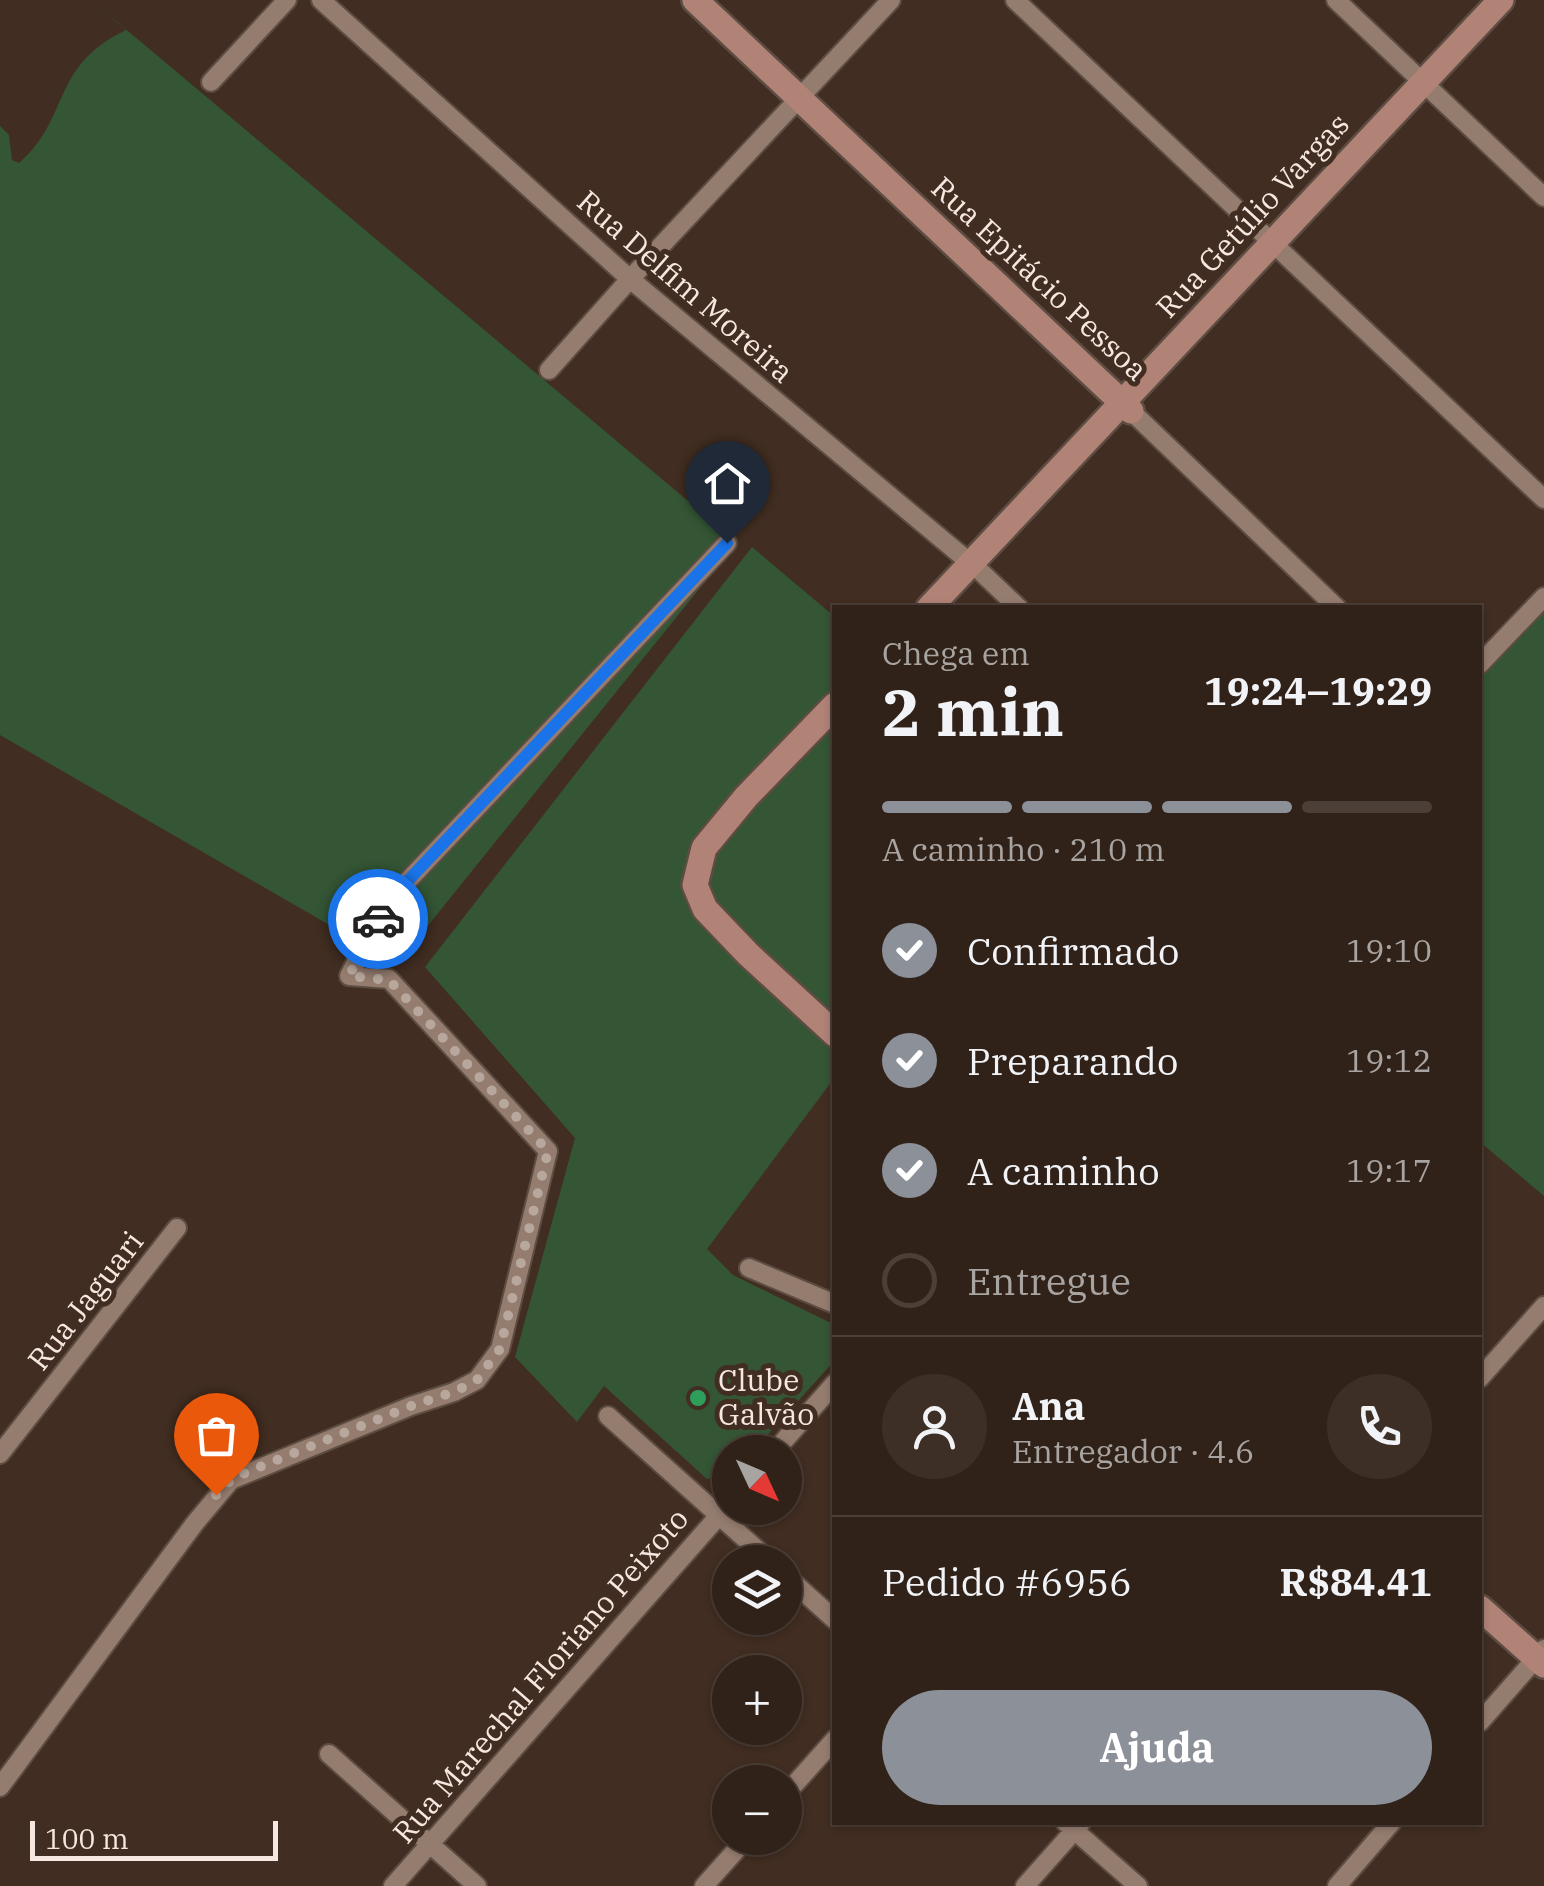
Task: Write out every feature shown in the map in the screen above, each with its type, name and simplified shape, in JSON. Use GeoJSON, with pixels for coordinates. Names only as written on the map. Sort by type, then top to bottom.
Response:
{"type":"FeatureCollection","features":[{"type":"Feature","properties":{"kind":"street"},"geometry":{"type":"LineString","coordinates":[[212,82],[286,0]]}},
{"type":"Feature","properties":{"kind":"street","name":"Rua Delfim Moreira"},"geometry":{"type":"LineString","coordinates":[[321,0],[630,278],[1017,605]]}},
{"type":"Feature","properties":{"kind":"street","name":"Rua Epitácio Pessoa"},"geometry":{"type":"LineString","coordinates":[[695,0],[1334,605]]}},
{"type":"Feature","properties":{"kind":"street"},"geometry":{"type":"LineString","coordinates":[[549,370],[891,0]]}},
{"type":"Feature","properties":{"kind":"street"},"geometry":{"type":"LineString","coordinates":[[1015,0],[1544,499]]}},
{"type":"Feature","properties":{"kind":"street"},"geometry":{"type":"LineString","coordinates":[[1336,0],[1544,196]]}},
{"type":"Feature","properties":{"kind":"street","name":"Rua Getúlio Vargas"},"geometry":{"type":"LineString","coordinates":[[932,605],[1127,407],[1272,244],[1501,0]]}},
{"type":"Feature","properties":{"kind":"street"},"geometry":{"type":"LineString","coordinates":[[0,1787],[231,1480],[454,1392],[477,1380],[500,1349],[548,1151],[389,980],[349,976],[384,906],[727,543]]}},
{"type":"Feature","properties":{"kind":"street"},"geometry":{"type":"LineString","coordinates":[[1482,662],[1544,597]]}},
{"type":"Feature","properties":{"kind":"street"},"geometry":{"type":"LineString","coordinates":[[832,708],[746,797],[704,848],[695,885],[705,909],[726,932],[832,1031]]}},
{"type":"Feature","properties":{"kind":"street","name":"Rua Jaguari"},"geometry":{"type":"LineString","coordinates":[[0,1454],[177,1228]]}},
{"type":"Feature","properties":{"kind":"street"},"geometry":{"type":"LineString","coordinates":[[749,1268],[832,1303]]}},
{"type":"Feature","properties":{"kind":"street"},"geometry":{"type":"LineString","coordinates":[[1482,1376],[1544,1306]]}},
{"type":"Feature","properties":{"kind":"street"},"geometry":{"type":"LineString","coordinates":[[789,1435],[832,1386]]}},
{"type":"Feature","properties":{"kind":"street"},"geometry":{"type":"LineString","coordinates":[[608,1416],[712,1499]]}},
{"type":"Feature","properties":{"kind":"street","name":"Rua Marechal Floriano Peixoto"},"geometry":{"type":"LineString","coordinates":[[393,1886],[712,1523]]}},
{"type":"Feature","properties":{"kind":"street"},"geometry":{"type":"LineString","coordinates":[[738,1525],[756,1545]]}},
{"type":"Feature","properties":{"kind":"street"},"geometry":{"type":"LineString","coordinates":[[802,1590],[832,1617]]}},
{"type":"Feature","properties":{"kind":"street"},"geometry":{"type":"LineString","coordinates":[[1482,1610],[1541,1657],[1482,1720]]}},
{"type":"Feature","properties":{"kind":"street"},"geometry":{"type":"LineString","coordinates":[[802,1776],[832,1742]]}},
{"type":"Feature","properties":{"kind":"street"},"geometry":{"type":"LineString","coordinates":[[329,1754],[477,1886]]}},
{"type":"Feature","properties":{"kind":"street"},"geometry":{"type":"LineString","coordinates":[[1024,1886],[1073,1825],[1138,1886]]}},
{"type":"Feature","properties":{"kind":"street"},"geometry":{"type":"LineString","coordinates":[[1337,1886],[1389,1825]]}},
{"type":"Feature","properties":{"kind":"street"},"geometry":{"type":"LineString","coordinates":[[704,1886],[732,1855]]}},
{"type":"Feature","properties":{"kind":"green space"},"geometry":{"type":"Polygon","coordinates":[[[91,0],[737,542],[397,964],[0,735],[0,126],[9,135],[12,160],[19,163],[47,128],[72,76],[102,44],[126,30],[91,0]]]}},
{"type":"Feature","properties":{"kind":"green space"},"geometry":{"type":"Polygon","coordinates":[[[752,547],[832,614],[832,1081],[707,1249],[733,1275],[832,1324],[832,1363],[767,1435],[712,1435],[712,1478],[707,1479],[604,1386],[577,1422],[515,1357],[575,1138],[425,967],[752,547]]]}},
{"type":"Feature","properties":{"kind":"green space"},"geometry":{"type":"Polygon","coordinates":[[[1544,597],[1544,1196],[1482,1144],[1482,663],[1544,597]]]}},
{"type":"Feature","properties":{"kind":"way so far"},"geometry":{"type":"LineString","coordinates":[[216,1495],[231,1480],[247,1472],[454,1392],[477,1380],[500,1349],[548,1151],[389,980],[349,976],[378,919]]}},
{"type":"Feature","properties":{"kind":"place","name":"Clube Galvão"},"geometry":{"type":"Point","coordinates":[698,1398]}},
{"type":"Feature","properties":{"kind":"route"},"geometry":{"type":"LineString","coordinates":[[378,919],[384,906],[727,543]]}}]}
